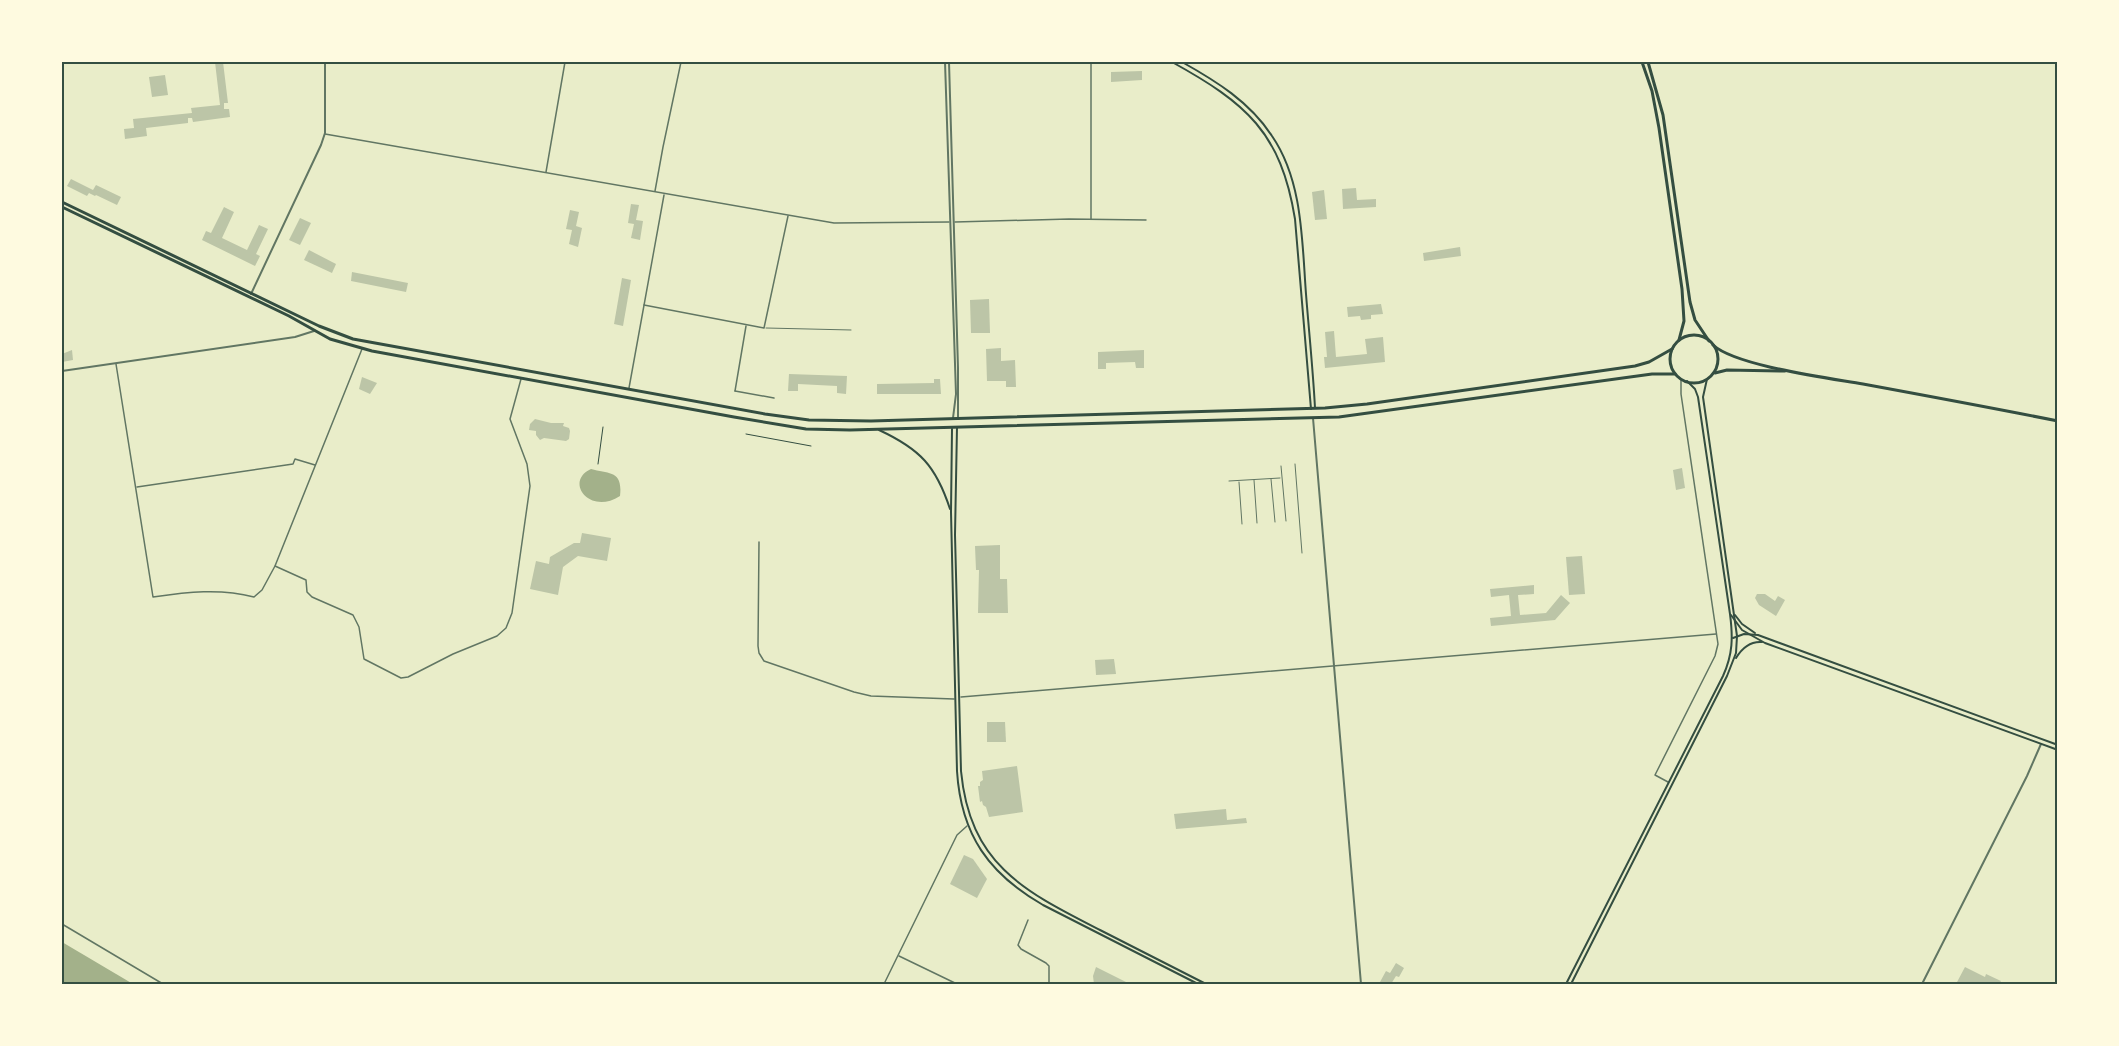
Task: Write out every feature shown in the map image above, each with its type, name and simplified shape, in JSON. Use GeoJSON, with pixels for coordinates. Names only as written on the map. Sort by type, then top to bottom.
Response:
{"type":"FeatureCollection","features":[{"type":"Feature","properties":{"kind":"main road"},"geometry":{"type":"LineString","coordinates":[[1172,62],[1202,78],[1243,108],[1268,138],[1288,175]]}},
{"type":"Feature","properties":{"kind":"main road"},"geometry":{"type":"LineString","coordinates":[[1182,62],[1204,74],[1241,100],[1272,135],[1283,155],[1295,205],[1312,383],[1313,418]]}},
{"type":"Feature","properties":{"kind":"main road"},"geometry":{"type":"LineString","coordinates":[[1642,62],[1652,91],[1659,128],[1682,289],[1684,321],[1679,340]]}},
{"type":"Feature","properties":{"kind":"main road"},"geometry":{"type":"LineString","coordinates":[[1648,62],[1663,115],[1690,302],[1695,320],[1718,357],[1713,374]]}},
{"type":"Feature","properties":{"kind":"main road"},"geometry":{"type":"LineString","coordinates":[[1202,78],[1204,74]]}},
{"type":"Feature","properties":{"kind":"main road"},"geometry":{"type":"LineString","coordinates":[[1221,91],[1224,87]]}},
{"type":"Feature","properties":{"kind":"main road"},"geometry":{"type":"LineString","coordinates":[[1259,125],[1262,122]]}},
{"type":"Feature","properties":{"kind":"main road"},"geometry":{"type":"LineString","coordinates":[[1268,138],[1272,135]]}},
{"type":"Feature","properties":{"kind":"main road"},"geometry":{"type":"LineString","coordinates":[[1279,157],[1283,155]]}},
{"type":"Feature","properties":{"kind":"main road"},"geometry":{"type":"LineString","coordinates":[[62,202],[319,326],[364,341],[809,420],[1313,409],[1368,404],[1635,366],[1649,362],[1672,349],[1679,340],[1686,336],[1695,335],[1721,351],[1739,358],[1795,371],[2058,421]]}},
{"type":"Feature","properties":{"kind":"main road"},"geometry":{"type":"LineString","coordinates":[[62,207],[289,316],[314,331],[362,349],[806,429],[1313,418],[1367,414],[1652,374],[1675,374]]}},
{"type":"Feature","properties":{"kind":"main road"},"geometry":{"type":"LineString","coordinates":[[314,331],[319,326]]}},
{"type":"Feature","properties":{"kind":"main road"},"geometry":{"type":"LineString","coordinates":[[362,349],[364,341]]}},
{"type":"Feature","properties":{"kind":"main road"},"geometry":{"type":"LineString","coordinates":[[392,355],[391,349],[394,347]]}},
{"type":"Feature","properties":{"kind":"main road"},"geometry":{"type":"LineString","coordinates":[[1672,349],[1670,361],[1675,374],[1681,379],[1696,383],[1727,370],[1795,371]]}},
{"type":"Feature","properties":{"kind":"main road"},"geometry":{"type":"LineString","coordinates":[[1707,379],[1703,397],[1732,613],[1733,638],[1729,661],[1716,693]]}},
{"type":"Feature","properties":{"kind":"main road"},"geometry":{"type":"LineString","coordinates":[[1687,381],[1695,389],[1698,397],[1737,636],[1734,661]]}},
{"type":"Feature","properties":{"kind":"main road"},"geometry":{"type":"LineString","coordinates":[[721,415],[722,406]]}},
{"type":"Feature","properties":{"kind":"main road"},"geometry":{"type":"LineString","coordinates":[[955,418],[951,512],[957,771],[967,826],[988,860],[1010,882],[1033,897],[1198,984]]}},
{"type":"Feature","properties":{"kind":"main road"},"geometry":{"type":"LineString","coordinates":[[954,427],[955,620]]}},
{"type":"Feature","properties":{"kind":"main road"},"geometry":{"type":"LineString","coordinates":[[876,429],[913,449],[928,463],[943,488],[951,512]]}},
{"type":"Feature","properties":{"kind":"main road"},"geometry":{"type":"LineString","coordinates":[[1732,613],[1742,624],[1758,635],[1905,689],[2058,750]]}},
{"type":"Feature","properties":{"kind":"main road"},"geometry":{"type":"LineString","coordinates":[[1735,622],[1748,634],[1765,643],[1903,694],[2058,746]]}},
{"type":"Feature","properties":{"kind":"main road"},"geometry":{"type":"LineString","coordinates":[[1733,638],[1748,634],[1758,635]]}},
{"type":"Feature","properties":{"kind":"main road"},"geometry":{"type":"LineString","coordinates":[[1774,646],[1775,642]]}},
{"type":"Feature","properties":{"kind":"main road"},"geometry":{"type":"LineString","coordinates":[[1566,984],[1734,661],[1750,644],[1765,643]]}},
{"type":"Feature","properties":{"kind":"main road"},"geometry":{"type":"LineString","coordinates":[[1783,649],[1785,645]]}},
{"type":"Feature","properties":{"kind":"main road"},"geometry":{"type":"LineString","coordinates":[[1851,674],[1852,670]]}},
{"type":"Feature","properties":{"kind":"main road"},"geometry":{"type":"LineString","coordinates":[[1903,694],[1905,689]]}},
{"type":"Feature","properties":{"kind":"main road"},"geometry":{"type":"LineString","coordinates":[[957,698],[961,771],[972,824],[1000,866],[1033,897]]}},
{"type":"Feature","properties":{"kind":"main road"},"geometry":{"type":"LineString","coordinates":[[2041,744],[2043,740]]}},
{"type":"Feature","properties":{"kind":"main road"},"geometry":{"type":"LineString","coordinates":[[1571,984],[1653,823],[1670,783]]}},
{"type":"Feature","properties":{"kind":"main road"},"geometry":{"type":"LineString","coordinates":[[963,814],[969,812]]}},
{"type":"Feature","properties":{"kind":"main road"},"geometry":{"type":"LineString","coordinates":[[1649,821],[1653,823]]}},
{"type":"Feature","properties":{"kind":"main road"},"geometry":{"type":"LineString","coordinates":[[967,826],[972,824]]}},
{"type":"Feature","properties":{"kind":"main road"},"geometry":{"type":"LineString","coordinates":[[1596,924],[1600,926]]}},
{"type":"Feature","properties":{"kind":"main road"},"geometry":{"type":"LineString","coordinates":[[1134,950],[1206,984]]}},
{"type":"Feature","properties":{"kind":"main road"},"geometry":{"type":"LineString","coordinates":[[1579,958],[1583,960]]}},
{"type":"Feature","properties":{"kind":"main road"},"geometry":{"type":"LineString","coordinates":[[1577,962],[1581,964]]}},
{"type":"Feature","properties":{"kind":"street"},"geometry":{"type":"LineString","coordinates":[[251,294],[309,172],[324,133],[325,62]]}},
{"type":"Feature","properties":{"kind":"street"},"geometry":{"type":"LineString","coordinates":[[546,172],[565,62]]}},
{"type":"Feature","properties":{"kind":"street"},"geometry":{"type":"LineString","coordinates":[[655,192],[681,62]]}},
{"type":"Feature","properties":{"kind":"street"},"geometry":{"type":"LineString","coordinates":[[947,62],[957,370],[955,418]]}},
{"type":"Feature","properties":{"kind":"street"},"geometry":{"type":"LineString","coordinates":[[1091,62],[1091,220]]}},
{"type":"Feature","properties":{"kind":"street"},"geometry":{"type":"LineString","coordinates":[[324,133],[844,224],[1146,220]]}},
{"type":"Feature","properties":{"kind":"street"},"geometry":{"type":"LineString","coordinates":[[628,389],[664,193]]}},
{"type":"Feature","properties":{"kind":"street"},"geometry":{"type":"LineString","coordinates":[[644,305],[764,328],[789,215]]}},
{"type":"Feature","properties":{"kind":"street"},"geometry":{"type":"LineString","coordinates":[[746,325],[735,391],[774,398]]}},
{"type":"Feature","properties":{"kind":"street"},"geometry":{"type":"LineString","coordinates":[[62,371],[295,337],[314,331]]}},
{"type":"Feature","properties":{"kind":"street"},"geometry":{"type":"LineString","coordinates":[[116,363],[153,597],[196,591],[254,597],[262,590],[275,566],[362,349]]}},
{"type":"Feature","properties":{"kind":"street"},"geometry":{"type":"LineString","coordinates":[[275,566],[304,579],[307,582],[307,592],[312,597],[353,615],[359,627],[364,659],[401,678],[408,677],[503,631],[512,613],[530,486],[526,464],[510,419],[521,378]]}},
{"type":"Feature","properties":{"kind":"street"},"geometry":{"type":"LineString","coordinates":[[1670,783],[1655,775],[1716,652],[1716,634],[1681,393],[1681,379]]}},
{"type":"Feature","properties":{"kind":"street"},"geometry":{"type":"LineString","coordinates":[[1313,418],[1361,984]]}},
{"type":"Feature","properties":{"kind":"street"},"geometry":{"type":"LineString","coordinates":[[136,488],[293,464],[295,459],[315,465]]}},
{"type":"Feature","properties":{"kind":"street"},"geometry":{"type":"LineString","coordinates":[[759,542],[759,653],[765,661],[847,690],[871,696],[957,698],[1716,634]]}},
{"type":"Feature","properties":{"kind":"street"},"geometry":{"type":"LineString","coordinates":[[1922,984],[2041,744]]}},
{"type":"Feature","properties":{"kind":"street"},"geometry":{"type":"LineString","coordinates":[[884,984],[957,835],[967,826]]}},
{"type":"Feature","properties":{"kind":"street"},"geometry":{"type":"LineString","coordinates":[[1028,920],[1018,945],[1046,963],[1049,984]]}},
{"type":"Feature","properties":{"kind":"street"},"geometry":{"type":"LineString","coordinates":[[62,924],[163,984]]}},
{"type":"Feature","properties":{"kind":"street"},"geometry":{"type":"LineString","coordinates":[[898,956],[957,984]]}},
{"type":"Feature","properties":{"kind":"lane"},"geometry":{"type":"LineString","coordinates":[[764,328],[851,330]]}},
{"type":"Feature","properties":{"kind":"lane"},"geometry":{"type":"LineString","coordinates":[[1295,464],[1302,553]]}},
{"type":"Feature","properties":{"kind":"lane"},"geometry":{"type":"LineString","coordinates":[[1281,466],[1286,521]]}},
{"type":"Feature","properties":{"kind":"lane"},"geometry":{"type":"LineString","coordinates":[[1229,481],[1282,477]]}},
{"type":"Feature","properties":{"kind":"lane"},"geometry":{"type":"LineString","coordinates":[[1271,478],[1275,522]]}},
{"type":"Feature","properties":{"kind":"lane"},"geometry":{"type":"LineString","coordinates":[[1254,479],[1257,523]]}},
{"type":"Feature","properties":{"kind":"lane"},"geometry":{"type":"LineString","coordinates":[[1239,480],[1242,524]]}},
{"type":"Feature","properties":{"kind":"path"},"geometry":{"type":"LineString","coordinates":[[598,464],[603,427]]}},
{"type":"Feature","properties":{"kind":"path"},"geometry":{"type":"LineString","coordinates":[[746,434],[811,446]]}},
{"type":"Feature","properties":{"kind":"shaded area"},"geometry":{"type":"Polygon","coordinates":[[[591,469],[617,477],[620,496],[599,502],[584,494],[580,488],[580,481],[583,474],[591,469]]]}},
{"type":"Feature","properties":{"kind":"shaded area"},"geometry":{"type":"Polygon","coordinates":[[[62,942],[133,984],[62,984],[62,942]]]}},
{"type":"Feature","properties":{"kind":"building"},"geometry":{"type":"Polygon","coordinates":[[[215,62],[223,62],[228,103],[224,103],[224,109],[229,109],[230,117],[193,122],[192,118],[188,118],[188,123],[146,128],[147,136],[125,139],[124,129],[134,128],[133,119],[192,113],[191,108],[220,105],[215,62]]]}},
{"type":"Feature","properties":{"kind":"building"},"geometry":{"type":"Polygon","coordinates":[[[1142,71],[1142,80],[1111,82],[1111,72],[1142,71]]]}},
{"type":"Feature","properties":{"kind":"building"},"geometry":{"type":"Polygon","coordinates":[[[165,75],[168,95],[152,97],[149,77],[165,75]]]}},
{"type":"Feature","properties":{"kind":"building"},"geometry":{"type":"Polygon","coordinates":[[[71,179],[93,190],[96,185],[121,197],[117,205],[96,195],[89,193],[87,196],[67,186],[71,179]]]}},
{"type":"Feature","properties":{"kind":"building"},"geometry":{"type":"Polygon","coordinates":[[[1356,188],[1357,200],[1376,199],[1376,207],[1343,209],[1342,189],[1356,188]]]}},
{"type":"Feature","properties":{"kind":"building"},"geometry":{"type":"Polygon","coordinates":[[[1324,190],[1327,219],[1315,220],[1312,192],[1324,190]]]}},
{"type":"Feature","properties":{"kind":"building"},"geometry":{"type":"Polygon","coordinates":[[[631,204],[639,205],[636,220],[643,221],[640,240],[631,238],[634,224],[628,223],[631,204]]]}},
{"type":"Feature","properties":{"kind":"building"},"geometry":{"type":"Polygon","coordinates":[[[224,207],[234,212],[222,238],[247,250],[259,225],[268,229],[256,254],[260,256],[255,266],[202,240],[206,231],[211,233],[224,207]]]}},
{"type":"Feature","properties":{"kind":"building"},"geometry":{"type":"Polygon","coordinates":[[[570,210],[579,212],[576,226],[582,228],[578,247],[569,244],[572,230],[566,229],[570,210]]]}},
{"type":"Feature","properties":{"kind":"building"},"geometry":{"type":"Polygon","coordinates":[[[300,218],[311,223],[300,245],[289,240],[300,218]]]}},
{"type":"Feature","properties":{"kind":"building"},"geometry":{"type":"Polygon","coordinates":[[[1460,247],[1461,256],[1424,261],[1423,253],[1460,247]]]}},
{"type":"Feature","properties":{"kind":"building"},"geometry":{"type":"Polygon","coordinates":[[[309,250],[336,264],[332,273],[304,260],[309,250]]]}},
{"type":"Feature","properties":{"kind":"building"},"geometry":{"type":"Polygon","coordinates":[[[352,272],[408,283],[406,292],[351,281],[352,272]]]}},
{"type":"Feature","properties":{"kind":"building"},"geometry":{"type":"Polygon","coordinates":[[[622,278],[631,280],[623,326],[614,324],[622,278]]]}},
{"type":"Feature","properties":{"kind":"building"},"geometry":{"type":"Polygon","coordinates":[[[989,299],[990,333],[971,333],[970,300],[989,299]]]}},
{"type":"Feature","properties":{"kind":"building"},"geometry":{"type":"Polygon","coordinates":[[[1381,304],[1383,314],[1371,315],[1371,319],[1361,320],[1360,316],[1348,317],[1347,307],[1381,304]]]}},
{"type":"Feature","properties":{"kind":"building"},"geometry":{"type":"Polygon","coordinates":[[[1334,331],[1336,357],[1367,354],[1365,339],[1383,337],[1385,362],[1325,368],[1324,357],[1327,357],[1325,332],[1334,331]]]}},
{"type":"Feature","properties":{"kind":"building"},"geometry":{"type":"Polygon","coordinates":[[[1001,348],[1001,361],[1015,360],[1016,387],[1006,387],[1006,381],[987,381],[986,349],[1001,348]]]}},
{"type":"Feature","properties":{"kind":"building"},"geometry":{"type":"Polygon","coordinates":[[[72,350],[73,360],[62,362],[62,354],[72,350]]]}},
{"type":"Feature","properties":{"kind":"building"},"geometry":{"type":"Polygon","coordinates":[[[1144,350],[1144,368],[1136,368],[1135,362],[1106,363],[1106,369],[1098,369],[1098,352],[1144,350]]]}},
{"type":"Feature","properties":{"kind":"building"},"geometry":{"type":"Polygon","coordinates":[[[789,374],[847,376],[846,394],[837,393],[837,386],[798,384],[798,391],[788,391],[789,374]]]}},
{"type":"Feature","properties":{"kind":"building"},"geometry":{"type":"Polygon","coordinates":[[[362,377],[377,383],[370,394],[359,389],[362,377]]]}},
{"type":"Feature","properties":{"kind":"building"},"geometry":{"type":"Polygon","coordinates":[[[934,379],[940,379],[941,394],[877,394],[877,384],[934,383],[934,379]]]}},
{"type":"Feature","properties":{"kind":"building"},"geometry":{"type":"Polygon","coordinates":[[[535,419],[564,423],[563,426],[569,428],[570,431],[569,439],[566,441],[544,438],[540,440],[536,431],[529,430],[530,424],[535,419]]]}},
{"type":"Feature","properties":{"kind":"building"},"geometry":{"type":"Polygon","coordinates":[[[1682,468],[1685,488],[1676,490],[1673,470],[1682,468]]]}},
{"type":"Feature","properties":{"kind":"building"},"geometry":{"type":"Polygon","coordinates":[[[582,533],[611,538],[607,561],[578,556],[563,567],[558,595],[530,589],[536,561],[549,564],[550,557],[574,543],[580,543],[582,533]]]}},
{"type":"Feature","properties":{"kind":"building"},"geometry":{"type":"Polygon","coordinates":[[[1000,545],[1000,579],[1007,579],[1008,613],[978,613],[979,570],[976,570],[975,546],[1000,545]]]}},
{"type":"Feature","properties":{"kind":"building"},"geometry":{"type":"Polygon","coordinates":[[[1582,556],[1585,594],[1569,595],[1566,557],[1582,556]]]}},
{"type":"Feature","properties":{"kind":"building"},"geometry":{"type":"Polygon","coordinates":[[[1534,585],[1534,594],[1518,595],[1520,615],[1546,613],[1561,595],[1570,603],[1555,620],[1491,626],[1490,618],[1511,616],[1509,595],[1491,597],[1490,589],[1534,585]]]}},
{"type":"Feature","properties":{"kind":"building"},"geometry":{"type":"Polygon","coordinates":[[[1757,594],[1765,594],[1775,601],[1778,596],[1785,600],[1776,616],[1759,605],[1755,598],[1757,594]]]}},
{"type":"Feature","properties":{"kind":"building"},"geometry":{"type":"Polygon","coordinates":[[[1114,659],[1116,674],[1096,675],[1095,660],[1114,659]]]}},
{"type":"Feature","properties":{"kind":"building"},"geometry":{"type":"Polygon","coordinates":[[[987,722],[1005,722],[1006,742],[987,742],[987,722]]]}},
{"type":"Feature","properties":{"kind":"building"},"geometry":{"type":"Polygon","coordinates":[[[1017,766],[1023,812],[989,817],[986,807],[982,801],[980,802],[978,786],[983,780],[982,771],[1017,766]]]}},
{"type":"Feature","properties":{"kind":"building"},"geometry":{"type":"Polygon","coordinates":[[[1226,809],[1227,820],[1246,818],[1247,823],[1176,829],[1174,814],[1226,809]]]}},
{"type":"Feature","properties":{"kind":"building"},"geometry":{"type":"Polygon","coordinates":[[[964,855],[973,859],[987,879],[977,898],[950,884],[964,855]]]}},
{"type":"Feature","properties":{"kind":"building"},"geometry":{"type":"Polygon","coordinates":[[[1396,963],[1404,968],[1399,977],[1396,976],[1391,984],[1380,982],[1386,971],[1390,973],[1396,963]]]}},
{"type":"Feature","properties":{"kind":"building"},"geometry":{"type":"Polygon","coordinates":[[[1096,967],[1130,984],[1094,984],[1093,976],[1096,967]]]}},
{"type":"Feature","properties":{"kind":"building"},"geometry":{"type":"Polygon","coordinates":[[[1965,967],[1985,977],[1986,974],[2001,981],[1999,984],[1956,984],[1965,967]]]}}]}
